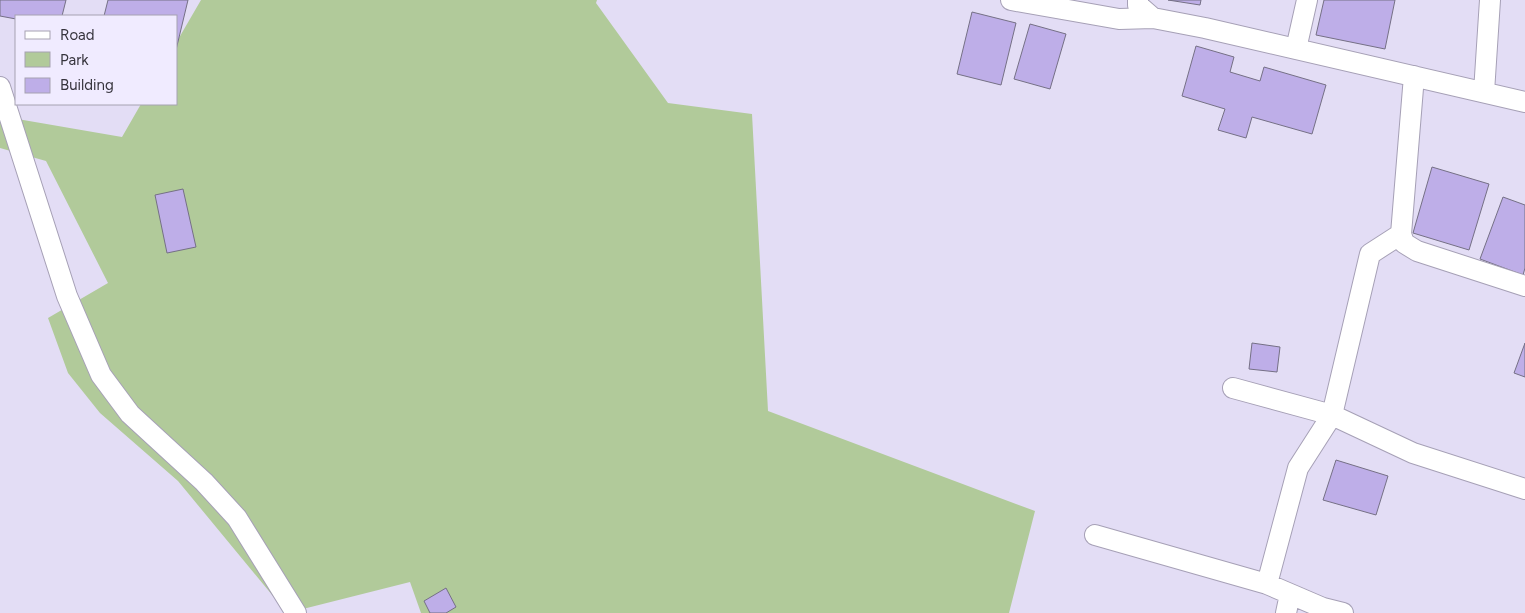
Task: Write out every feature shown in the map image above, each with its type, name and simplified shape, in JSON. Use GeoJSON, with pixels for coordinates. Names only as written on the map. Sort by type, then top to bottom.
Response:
{"type":"FeatureCollection","features":[{"type":"Feature","properties":{"kind":"street"},"geometry":{"type":"LineString","coordinates":[[1011,0],[1118,19],[1153,18],[1205,28],[1525,102]]}},
{"type":"Feature","properties":{"kind":"street"},"geometry":{"type":"LineString","coordinates":[[1138,0],[1138,5],[1153,18]]}},
{"type":"Feature","properties":{"kind":"street"},"geometry":{"type":"LineString","coordinates":[[1296,49],[1307,0]]}},
{"type":"Feature","properties":{"kind":"street"},"geometry":{"type":"LineString","coordinates":[[1484,92],[1490,0]]}},
{"type":"Feature","properties":{"kind":"street"},"geometry":{"type":"LineString","coordinates":[[1414,76],[1401,234],[1404,243],[1417,251],[1525,286]]}},
{"type":"Feature","properties":{"kind":"street"},"geometry":{"type":"LineString","coordinates":[[0,87],[67,296],[101,375],[130,414],[204,482],[237,518],[296,613]]}},
{"type":"Feature","properties":{"kind":"street"},"geometry":{"type":"LineString","coordinates":[[1267,584],[1298,468],[1332,415],[1370,254],[1401,234]]}},
{"type":"Feature","properties":{"kind":"street"},"geometry":{"type":"LineString","coordinates":[[1233,388],[1332,415],[1413,453],[1525,489]]}},
{"type":"Feature","properties":{"kind":"street"},"geometry":{"type":"LineString","coordinates":[[1096,535],[1267,584],[1288,604],[1323,608],[1344,613]]}},
{"type":"Feature","properties":{"kind":"green space"},"geometry":{"type":"Polygon","coordinates":[[[201,0],[597,0],[596,3],[668,103],[752,114],[768,411],[1035,511],[1009,613],[421,613],[410,582],[287,613],[178,481],[100,413],[68,373],[48,318],[108,283],[46,161],[0,148],[0,116],[122,137],[140,105],[178,105],[178,40],[201,0]]]}},
{"type":"Feature","properties":{"kind":"building"},"geometry":{"type":"Polygon","coordinates":[[[0,0],[66,0],[62,15],[15,15],[15,19],[0,16],[0,0]]]}},
{"type":"Feature","properties":{"kind":"building"},"geometry":{"type":"Polygon","coordinates":[[[108,0],[188,0],[178,42],[178,15],[104,15],[108,0]]]}},
{"type":"Feature","properties":{"kind":"building"},"geometry":{"type":"Polygon","coordinates":[[[1168,0],[1201,0],[1200,5],[1168,0]]]}},
{"type":"Feature","properties":{"kind":"building"},"geometry":{"type":"Polygon","coordinates":[[[1324,0],[1395,0],[1385,49],[1316,35],[1324,0]]]}},
{"type":"Feature","properties":{"kind":"building"},"geometry":{"type":"Polygon","coordinates":[[[972,12],[1016,23],[1001,85],[957,74],[972,12]]]}},
{"type":"Feature","properties":{"kind":"building"},"geometry":{"type":"Polygon","coordinates":[[[1030,24],[1066,34],[1050,89],[1014,79],[1030,24]]]}},
{"type":"Feature","properties":{"kind":"building"},"geometry":{"type":"Polygon","coordinates":[[[1196,46],[1234,57],[1230,72],[1260,81],[1264,67],[1326,85],[1312,134],[1252,117],[1246,138],[1218,130],[1225,109],[1182,96],[1196,46]]]}},
{"type":"Feature","properties":{"kind":"building"},"geometry":{"type":"Polygon","coordinates":[[[1432,167],[1489,184],[1469,250],[1413,233],[1432,167]]]}},
{"type":"Feature","properties":{"kind":"building"},"geometry":{"type":"Polygon","coordinates":[[[183,189],[196,247],[167,253],[155,195],[183,189]]]}},
{"type":"Feature","properties":{"kind":"building"},"geometry":{"type":"Polygon","coordinates":[[[1503,197],[1525,205],[1525,268],[1523,275],[1480,259],[1503,197]]]}},
{"type":"Feature","properties":{"kind":"building"},"geometry":{"type":"Polygon","coordinates":[[[1252,343],[1280,347],[1277,372],[1249,369],[1252,343]]]}},
{"type":"Feature","properties":{"kind":"building"},"geometry":{"type":"Polygon","coordinates":[[[1525,343],[1525,377],[1514,373],[1525,343]]]}},
{"type":"Feature","properties":{"kind":"building"},"geometry":{"type":"Polygon","coordinates":[[[1336,460],[1388,476],[1376,515],[1323,500],[1336,460]]]}},
{"type":"Feature","properties":{"kind":"building"},"geometry":{"type":"Polygon","coordinates":[[[446,588],[456,607],[446,613],[430,613],[424,601],[446,588]]]}}]}
